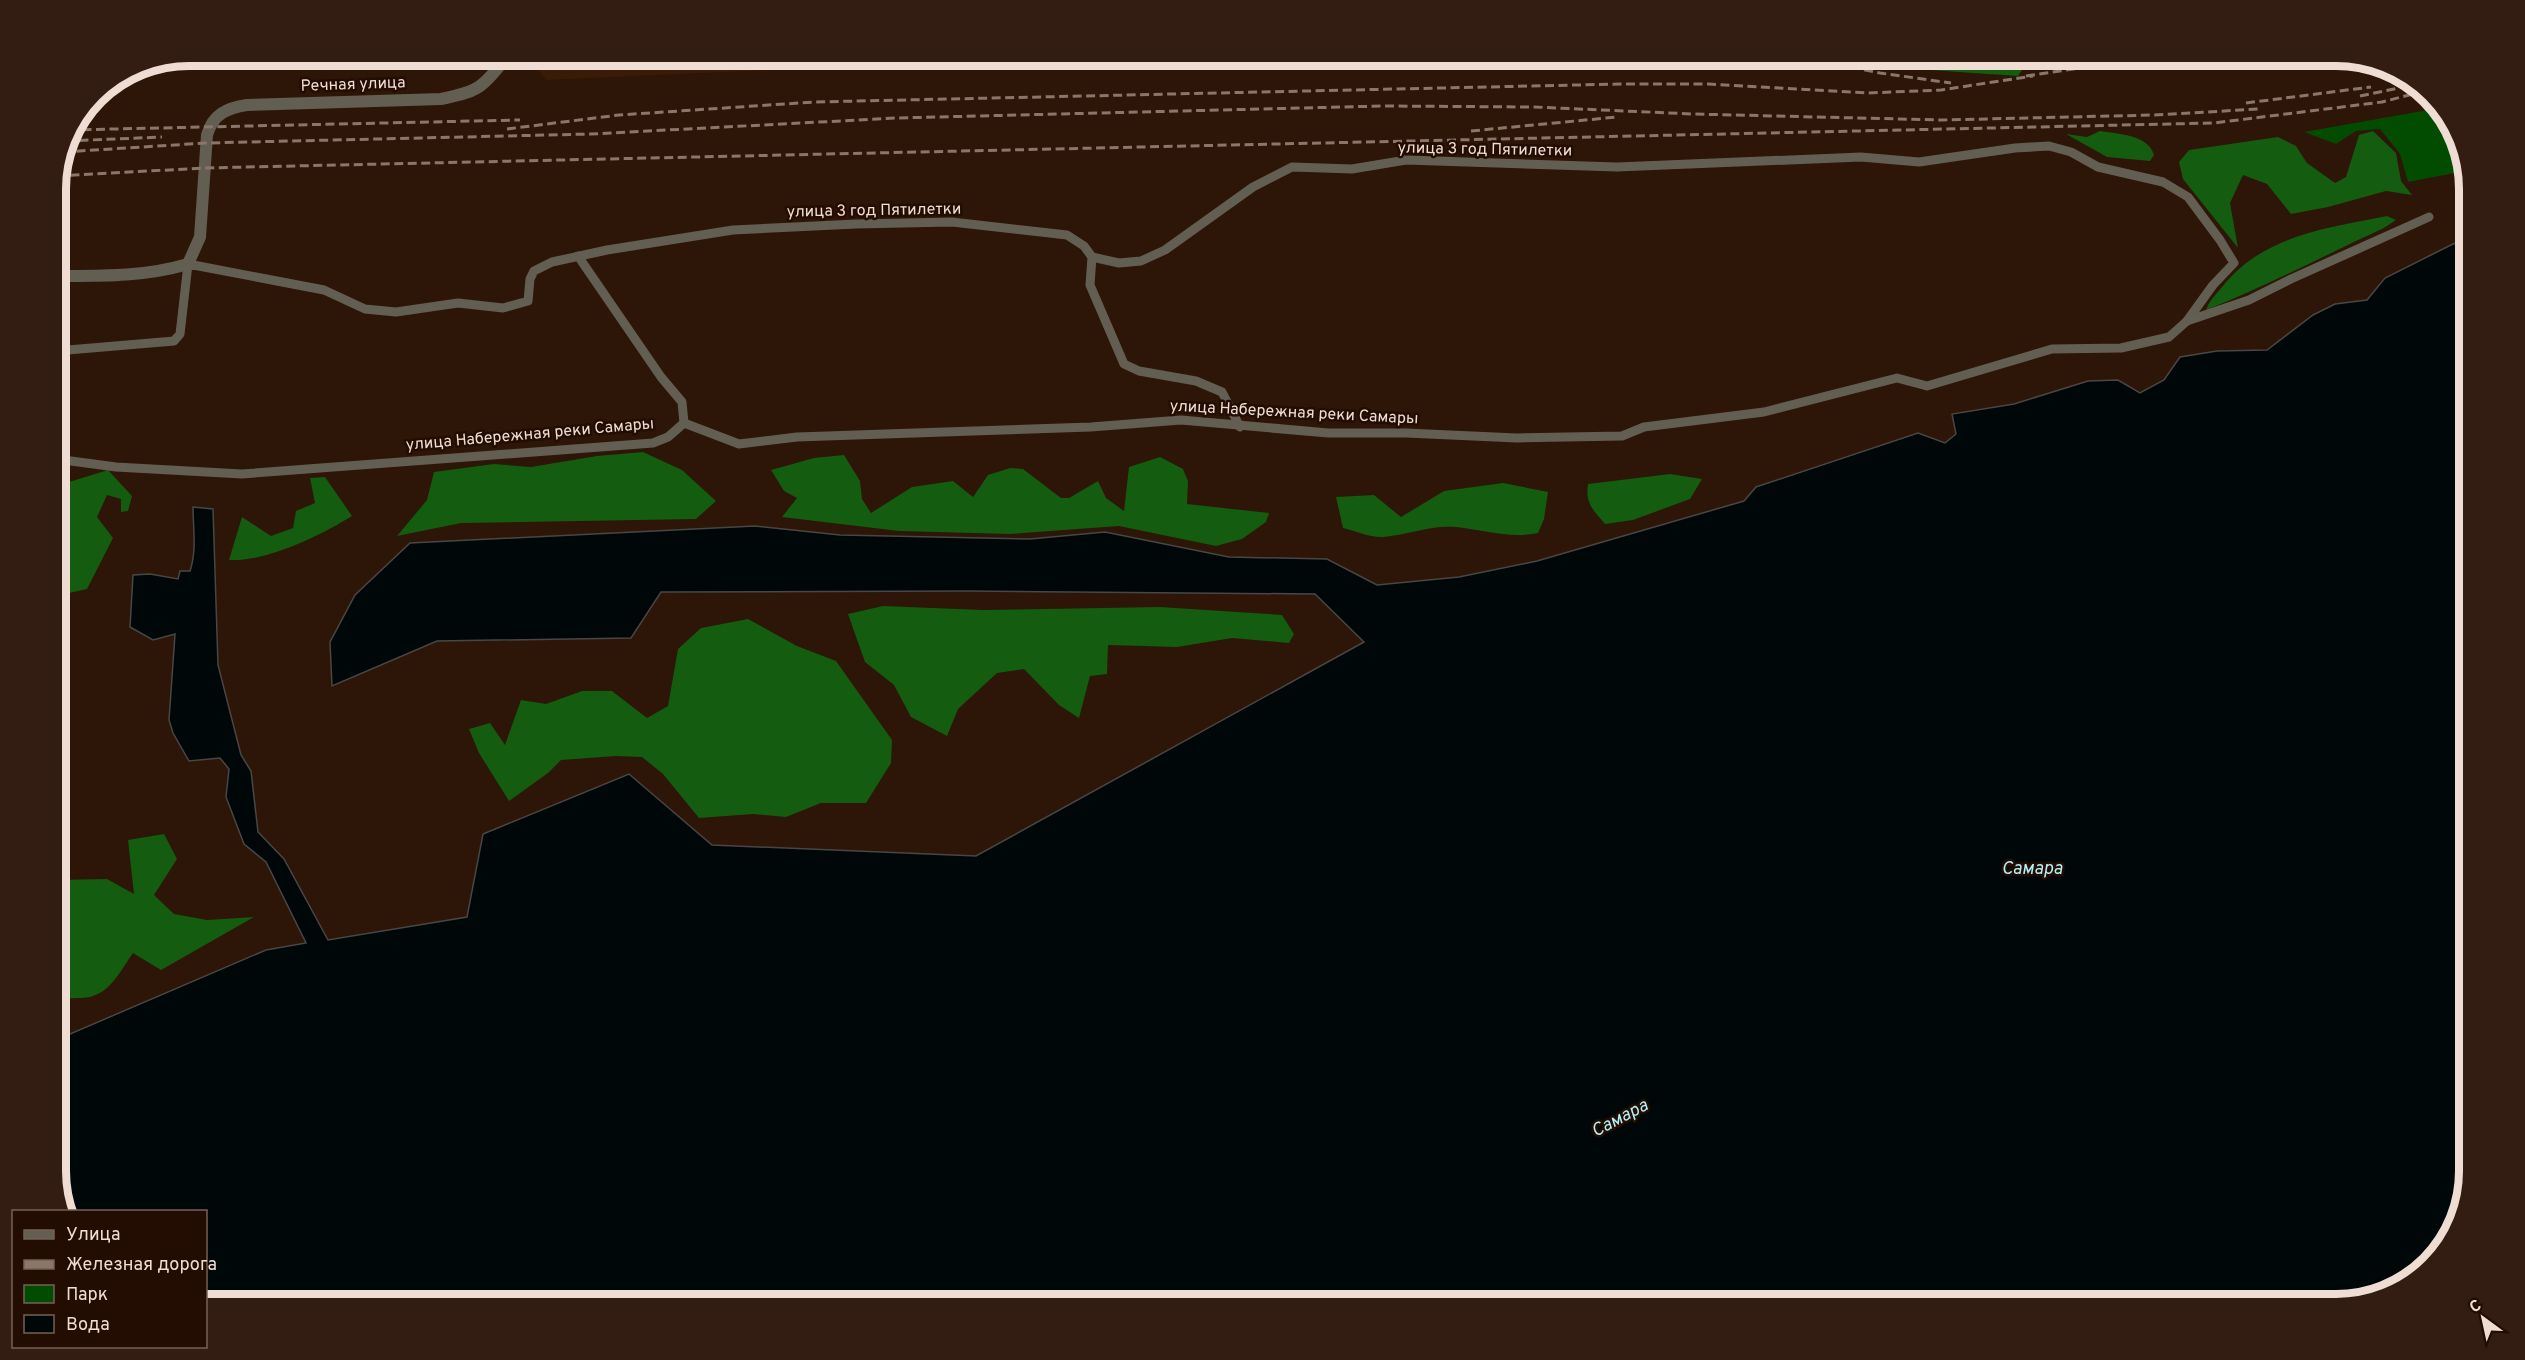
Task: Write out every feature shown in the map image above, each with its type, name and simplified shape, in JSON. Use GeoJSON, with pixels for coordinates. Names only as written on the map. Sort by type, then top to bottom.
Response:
{"type":"FeatureCollection","features":[{"type":"Feature","properties":{"kind":"street","name":"Речная улица"},"geometry":{"type":"LineString","coordinates":[[188,264],[200,237],[206,143],[213,120],[230,108],[248,105],[441,99],[462,95],[485,84],[499,66]]}},
{"type":"Feature","properties":{"kind":"street","name":"улица 3 год Пятилетки"},"geometry":{"type":"LineString","coordinates":[[188,264],[324,290],[365,309],[396,312],[458,303],[503,308],[528,301],[534,271],[552,262],[733,230],[952,222],[1067,235],[1084,246],[1092,257],[1119,263],[1141,261],[1157,254],[1253,187],[1292,167],[1352,169],[1406,160],[1617,167],[1861,157],[1919,162],[2015,148],[2049,146],[2071,152],[2098,167],[2163,182],[2188,197],[2234,263],[2187,321]]}},
{"type":"Feature","properties":{"kind":"street","name":"улица Набережная реки Самары"},"geometry":{"type":"LineString","coordinates":[[66,460],[116,466],[242,474],[653,443],[669,437],[684,423],[739,444],[797,437],[1091,427],[1181,420],[1328,433],[1517,438],[1622,436],[1644,427],[1764,412],[1897,378],[1927,386],[2052,349],[2121,348],[2169,337],[2187,321],[2249,300],[2290,279],[2429,217]]}},
{"type":"Feature","properties":{"kind":"street"},"geometry":{"type":"LineString","coordinates":[[578,256],[661,377],[682,402],[684,423]]}},
{"type":"Feature","properties":{"kind":"street"},"geometry":{"type":"LineString","coordinates":[[1092,257],[1090,285],[1124,364],[1139,371],[1196,381],[1222,392],[1240,427]]}},
{"type":"Feature","properties":{"kind":"street"},"geometry":{"type":"LineString","coordinates":[[66,276],[126,276],[163,271],[188,264],[180,334],[174,341],[66,350]]}},
{"type":"Feature","properties":{"kind":"shaded area"},"geometry":{"type":"Polygon","coordinates":[[[535,66],[860,66],[546,80],[535,66]]]}},
{"type":"Feature","properties":{"kind":"green space"},"geometry":{"type":"Polygon","coordinates":[[[1900,66],[2024,66],[2018,76],[1900,66]]]}},
{"type":"Feature","properties":{"kind":"green space"},"geometry":{"type":"Polygon","coordinates":[[[2430,110],[2446,134],[2458,172],[2408,182],[2400,154],[2380,129],[2356,131],[2336,144],[2304,132],[2430,110]]]}},
{"type":"Feature","properties":{"kind":"green space"},"geometry":{"type":"Polygon","coordinates":[[[2100,131],[2139,139],[2151,148],[2154,155],[2150,161],[2107,157],[2066,134],[2087,137],[2100,131]]]}},
{"type":"Feature","properties":{"kind":"green space"},"geometry":{"type":"Polygon","coordinates":[[[2373,131],[2396,153],[2401,181],[2412,195],[2386,191],[2328,207],[2291,214],[2267,184],[2243,175],[2230,203],[2238,248],[2183,179],[2179,162],[2189,150],[2278,137],[2296,146],[2307,163],[2335,183],[2346,177],[2359,135],[2373,131]]]}},
{"type":"Feature","properties":{"kind":"green space"},"geometry":{"type":"Polygon","coordinates":[[[2387,216],[2396,220],[2296,270],[2206,310],[2213,298],[2238,270],[2276,245],[2319,230],[2387,216]]]}},
{"type":"Feature","properties":{"kind":"green space"},"geometry":{"type":"Polygon","coordinates":[[[643,452],[682,470],[716,501],[696,519],[461,523],[397,536],[427,500],[434,472],[494,464],[531,467],[597,456],[643,452]]]}},
{"type":"Feature","properties":{"kind":"green space"},"geometry":{"type":"Polygon","coordinates":[[[844,455],[860,481],[862,499],[871,513],[912,487],[953,481],[973,497],[988,475],[1010,468],[1023,469],[1061,498],[1069,498],[1098,481],[1106,498],[1124,511],[1129,467],[1160,457],[1183,469],[1188,481],[1187,504],[1269,513],[1266,522],[1242,539],[1216,546],[1119,526],[1010,534],[899,531],[782,517],[797,498],[784,491],[771,470],[814,458],[844,455]]]}},
{"type":"Feature","properties":{"kind":"green space"},"geometry":{"type":"Polygon","coordinates":[[[108,470],[132,496],[128,511],[121,512],[121,499],[107,495],[97,517],[113,538],[87,589],[66,594],[66,483],[108,470]]]}},
{"type":"Feature","properties":{"kind":"green space"},"geometry":{"type":"Polygon","coordinates":[[[1670,474],[1702,479],[1690,499],[1633,520],[1605,524],[1589,501],[1588,484],[1670,474]]]}},
{"type":"Feature","properties":{"kind":"green space"},"geometry":{"type":"Polygon","coordinates":[[[325,477],[352,516],[324,532],[276,552],[244,560],[229,560],[242,517],[271,536],[293,528],[296,511],[315,503],[310,478],[325,477]]]}},
{"type":"Feature","properties":{"kind":"green space"},"geometry":{"type":"Polygon","coordinates":[[[1503,483],[1548,492],[1544,519],[1538,533],[1507,535],[1447,527],[1392,536],[1373,536],[1343,528],[1336,497],[1374,495],[1401,517],[1444,491],[1503,483]]]}},
{"type":"Feature","properties":{"kind":"green space"},"geometry":{"type":"Polygon","coordinates":[[[883,606],[983,610],[1160,607],[1282,615],[1294,634],[1289,643],[1232,638],[1177,647],[1108,645],[1107,674],[1090,676],[1079,718],[1059,705],[1024,669],[997,673],[958,709],[947,736],[911,717],[894,685],[865,662],[848,614],[883,606]]]}},
{"type":"Feature","properties":{"kind":"green space"},"geometry":{"type":"Polygon","coordinates":[[[748,619],[797,646],[836,661],[892,740],[891,763],[866,803],[821,803],[786,817],[753,814],[699,818],[663,774],[642,757],[616,756],[561,760],[548,773],[509,801],[479,753],[469,729],[490,723],[505,745],[521,700],[546,704],[582,691],[612,691],[647,718],[668,706],[678,649],[701,628],[748,619]]]}},
{"type":"Feature","properties":{"kind":"green space"},"geometry":{"type":"Polygon","coordinates":[[[164,834],[177,859],[154,895],[174,914],[207,920],[254,917],[161,970],[133,953],[115,980],[104,990],[90,997],[66,999],[66,880],[107,879],[134,894],[128,840],[164,834]]]}},
{"type":"Feature","properties":{"kind":"water","name":"Самара"},"geometry":{"type":"Polygon","coordinates":[[[2459,242],[2458,1187],[2446,1226],[2429,1252],[2411,1269],[2383,1285],[2368,1290],[2336,1294],[207,1294],[207,1210],[73,1210],[66,1179],[66,1036],[266,950],[306,943],[266,862],[244,844],[226,797],[229,769],[220,758],[189,761],[173,733],[169,720],[175,634],[153,640],[130,627],[133,575],[150,574],[178,579],[180,571],[190,571],[194,547],[193,507],[213,509],[218,665],[241,755],[251,771],[258,832],[284,859],[328,940],[467,917],[483,834],[629,774],[712,845],[976,856],[1364,642],[1315,594],[969,591],[661,592],[631,638],[437,641],[332,686],[330,642],[355,595],[410,543],[755,526],[840,535],[1030,539],[1105,532],[1229,557],[1327,559],[1377,585],[1459,577],[1537,561],[1744,501],[1756,487],[1918,433],[1945,443],[1956,434],[1952,414],[2014,404],[2088,381],[2118,380],[2140,393],[2164,380],[2180,357],[2217,351],[2267,350],[2313,315],[2335,304],[2367,300],[2385,278],[2459,242]]]}},
{"type":"Feature","properties":{"kind":"railway"},"geometry":{"type":"LineString","coordinates":[[1846,66],[1951,83]]}},
{"type":"Feature","properties":{"kind":"railway"},"geometry":{"type":"LineString","coordinates":[[2026,76],[2094,66]]}},
{"type":"Feature","properties":{"kind":"railway"},"geometry":{"type":"LineString","coordinates":[[507,129],[619,115],[814,102],[1621,84],[1709,84],[1867,93],[1941,90],[2033,76]]}},
{"type":"Feature","properties":{"kind":"railway"},"geometry":{"type":"LineString","coordinates":[[2246,103],[2371,87]]}},
{"type":"Feature","properties":{"kind":"railway"},"geometry":{"type":"LineString","coordinates":[[2360,96],[2404,87]]}},
{"type":"Feature","properties":{"kind":"railway"},"geometry":{"type":"LineString","coordinates":[[67,175],[204,168],[2214,123],[2382,102],[2414,94]]}},
{"type":"Feature","properties":{"kind":"railway"},"geometry":{"type":"LineString","coordinates":[[72,151],[206,143],[591,134],[897,118],[1383,106],[1534,107],[1693,114],[1942,120],[2154,115],[2259,109]]}},
{"type":"Feature","properties":{"kind":"railway"},"geometry":{"type":"LineString","coordinates":[[1471,131],[1617,117]]}},
{"type":"Feature","properties":{"kind":"railway"},"geometry":{"type":"LineString","coordinates":[[82,130],[520,120]]}},
{"type":"Feature","properties":{"kind":"railway"},"geometry":{"type":"LineString","coordinates":[[76,141],[162,137]]}}]}
